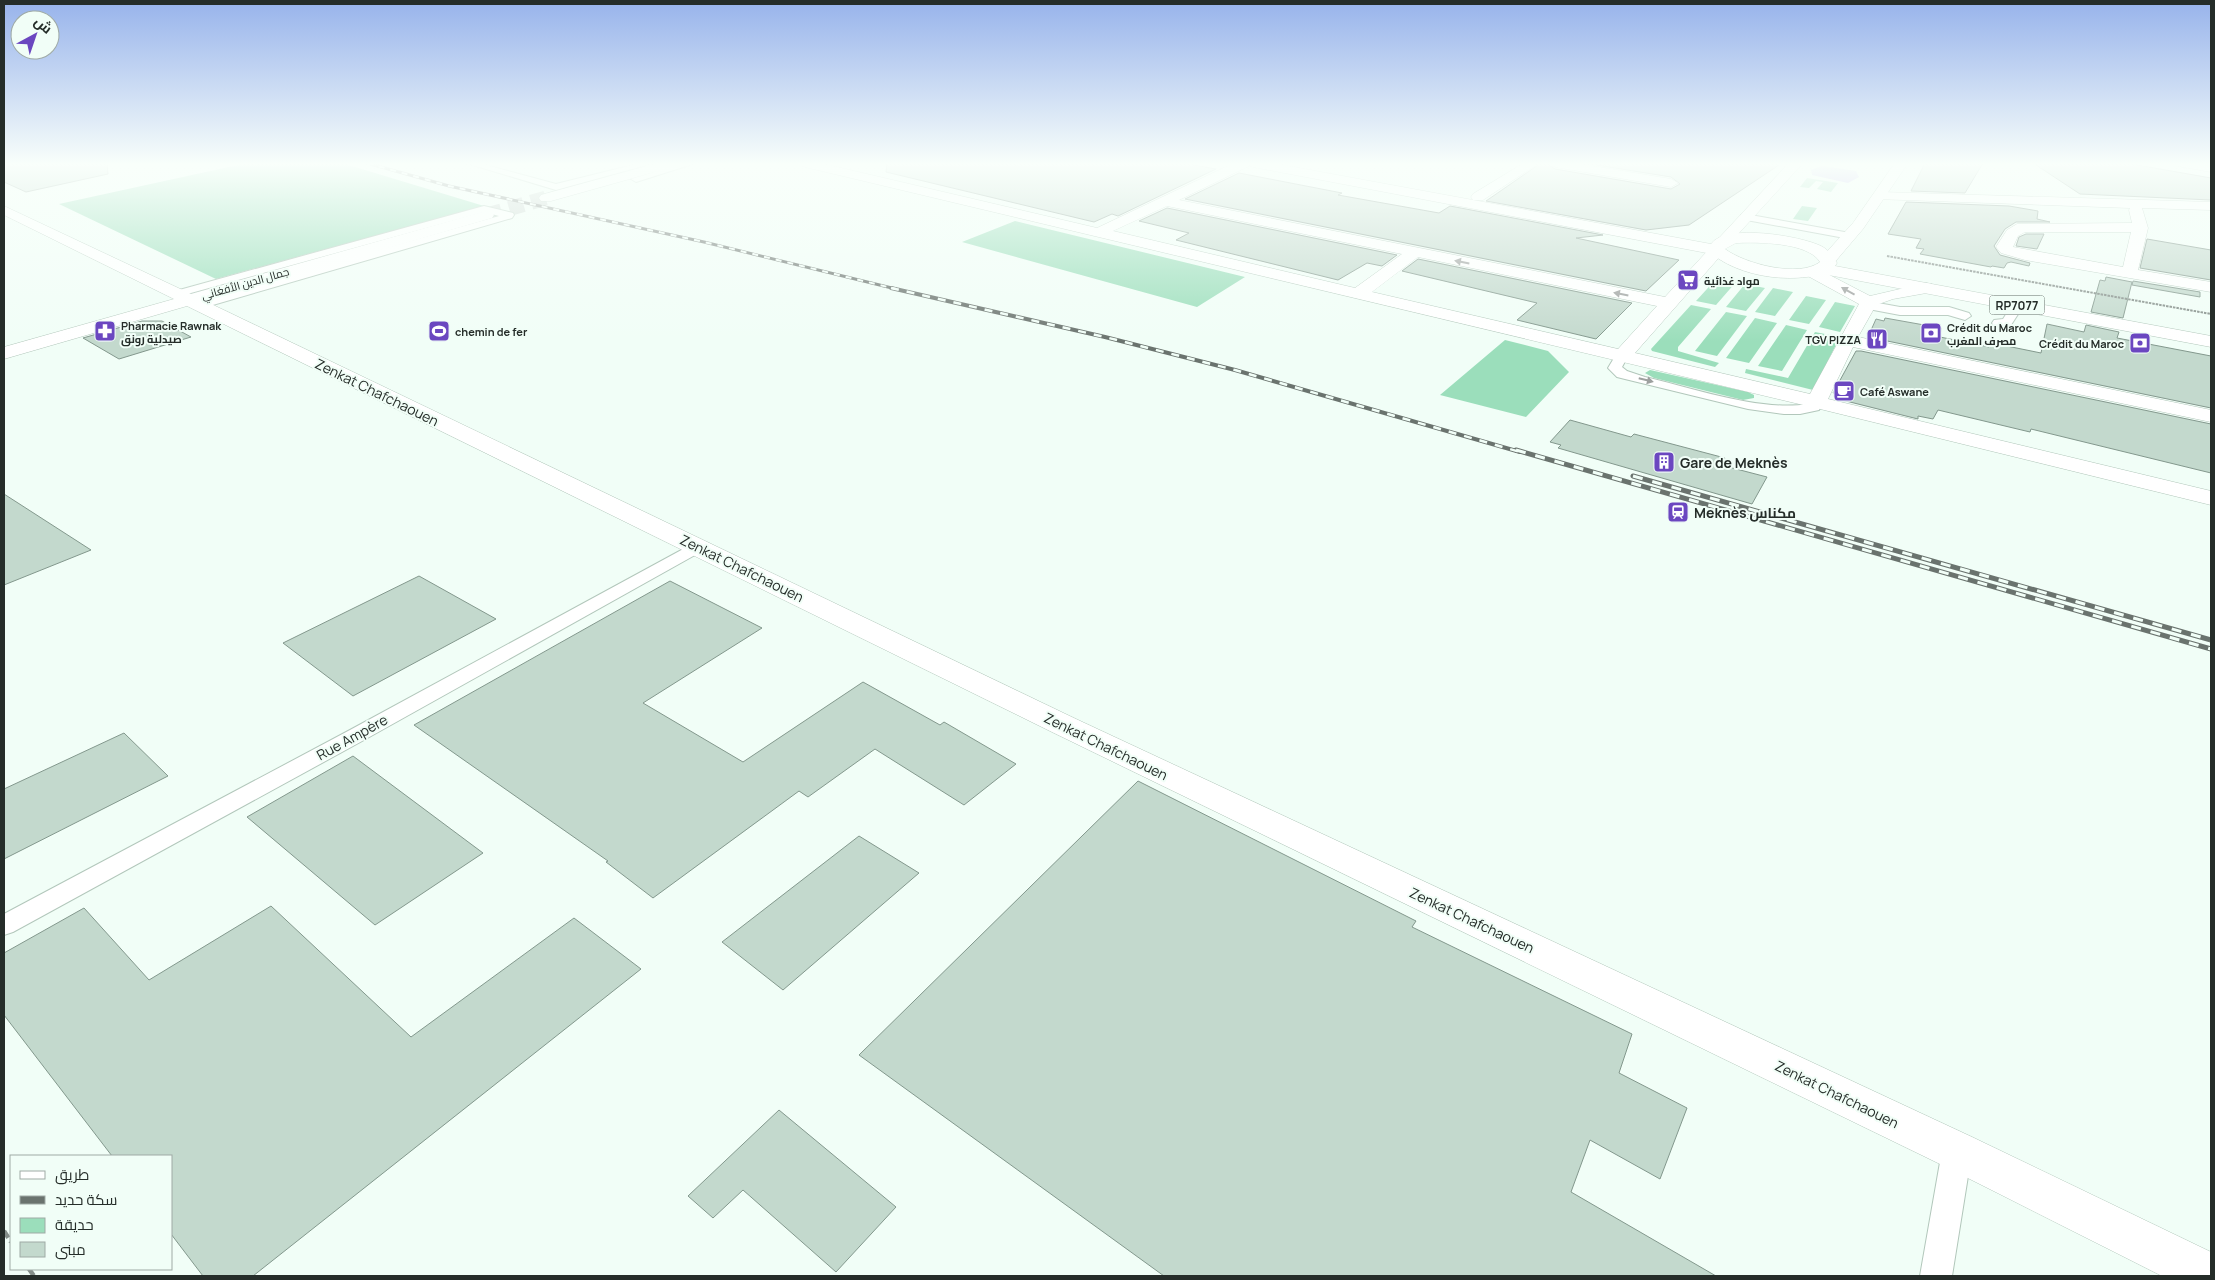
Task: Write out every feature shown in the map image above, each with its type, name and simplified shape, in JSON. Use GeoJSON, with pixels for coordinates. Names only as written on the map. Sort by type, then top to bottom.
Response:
{"type":"FeatureCollection","features":[{"type":"Feature","properties":{"kind":"street","name":"Zenkat Chafchaouen"},"geometry":{"type":"LineString","coordinates":[[30,223],[1065,726],[1957,1151],[2211,1276]]}},
{"type":"Feature","properties":{"kind":"street","name":"جمال الدين الأفغاني"},"geometry":{"type":"LineString","coordinates":[[4,353],[459,223]]}},
{"type":"Feature","properties":{"kind":"street"},"geometry":{"type":"LineString","coordinates":[[1061,223],[2211,498]]}},
{"type":"Feature","properties":{"kind":"street"},"geometry":{"type":"LineString","coordinates":[[1100,232],[1119,223]]}},
{"type":"Feature","properties":{"kind":"street"},"geometry":{"type":"LineString","coordinates":[[1272,223],[1669,303]]}},
{"type":"Feature","properties":{"kind":"street","name":"RP7077"},"geometry":{"type":"LineString","coordinates":[[1591,223],[1720,246],[1748,238],[1782,240],[1812,249],[1825,262],[1926,288],[2211,342]]}},
{"type":"Feature","properties":{"kind":"street","name":"RP7077"},"geometry":{"type":"LineString","coordinates":[[1605,223],[1720,246]]}},
{"type":"Feature","properties":{"kind":"street"},"geometry":{"type":"LineString","coordinates":[[1622,356],[1741,223]]}},
{"type":"Feature","properties":{"kind":"street"},"geometry":{"type":"LineString","coordinates":[[1860,223],[1825,262],[1868,304]]}},
{"type":"Feature","properties":{"kind":"street"},"geometry":{"type":"LineString","coordinates":[[2130,274],[2140,228],[2139,223]]}},
{"type":"Feature","properties":{"kind":"street"},"geometry":{"type":"LineString","coordinates":[[2140,228],[2022,227],[2012,233],[2004,247],[2007,250],[2025,255],[2211,286]]}},
{"type":"Feature","properties":{"kind":"street","name":"RP7077"},"geometry":{"type":"LineString","coordinates":[[1720,246],[1722,256],[1732,261],[1763,270],[1781,273],[1825,262],[2211,332]]}},
{"type":"Feature","properties":{"kind":"street"},"geometry":{"type":"LineString","coordinates":[[1359,293],[1416,252]]}},
{"type":"Feature","properties":{"kind":"street"},"geometry":{"type":"LineString","coordinates":[[1816,402],[1847,340],[1868,304],[1889,295],[1926,288]]}},
{"type":"Feature","properties":{"kind":"street"},"geometry":{"type":"LineString","coordinates":[[1847,340],[2211,416]]}},
{"type":"Feature","properties":{"kind":"lane"},"geometry":{"type":"LineString","coordinates":[[188,299],[439,223]]}},
{"type":"Feature","properties":{"kind":"lane"},"geometry":{"type":"LineString","coordinates":[[188,299],[479,223]]}},
{"type":"Feature","properties":{"kind":"lane"},"geometry":{"type":"LineString","coordinates":[[1773,223],[1850,236]]}},
{"type":"Feature","properties":{"kind":"lane"},"geometry":{"type":"LineString","coordinates":[[1949,311],[1955,294]]}},
{"type":"Feature","properties":{"kind":"lane"},"geometry":{"type":"LineString","coordinates":[[1868,304],[1900,311],[1949,311],[1965,316]]}},
{"type":"Feature","properties":{"kind":"lane"},"geometry":{"type":"LineString","coordinates":[[1998,323],[2007,322],[2018,306]]}},
{"type":"Feature","properties":{"kind":"lane","name":"Rue Ampère"},"geometry":{"type":"LineString","coordinates":[[4,925],[357,735],[698,546]]}},
{"type":"Feature","properties":{"kind":"lane"},"geometry":{"type":"LineString","coordinates":[[1936,1276],[1957,1151]]}},
{"type":"Feature","properties":{"kind":"path"},"geometry":{"type":"LineString","coordinates":[[1825,262],[2211,314]]}},
{"type":"Feature","properties":{"kind":"green space"},"geometry":{"type":"Polygon","coordinates":[[[98,223],[423,223],[216,279],[98,223]]]}},
{"type":"Feature","properties":{"kind":"green space"},"geometry":{"type":"Polygon","coordinates":[[[1011,223],[1022,223],[1245,277],[1197,307],[962,242],[1011,223]]]}},
{"type":"Feature","properties":{"kind":"green space"},"geometry":{"type":"Polygon","coordinates":[[[1717,278],[1736,282],[1716,305],[1696,301],[1717,278]]]}},
{"type":"Feature","properties":{"kind":"green space"},"geometry":{"type":"Polygon","coordinates":[[[1745,284],[1765,288],[1746,311],[1726,307],[1745,284]]]}},
{"type":"Feature","properties":{"kind":"green space"},"geometry":{"type":"Polygon","coordinates":[[[1773,288],[1793,292],[1775,316],[1755,312],[1773,288]]]}},
{"type":"Feature","properties":{"kind":"green space"},"geometry":{"type":"Polygon","coordinates":[[[1806,296],[1826,300],[1809,324],[1789,320],[1806,296]]]}},
{"type":"Feature","properties":{"kind":"green space"},"geometry":{"type":"Polygon","coordinates":[[[1835,302],[1855,306],[1840,332],[1819,327],[1835,302]]]}},
{"type":"Feature","properties":{"kind":"green space"},"geometry":{"type":"Polygon","coordinates":[[[1691,305],[1711,309],[1678,347],[1678,351],[1719,363],[1715,367],[1652,351],[1651,349],[1691,305]]]}},
{"type":"Feature","properties":{"kind":"green space"},"geometry":{"type":"Polygon","coordinates":[[[1726,312],[1747,316],[1717,356],[1695,351],[1726,312]]]}},
{"type":"Feature","properties":{"kind":"green space"},"geometry":{"type":"Polygon","coordinates":[[[1755,318],[1777,323],[1749,363],[1726,358],[1755,318]]]}},
{"type":"Feature","properties":{"kind":"green space"},"geometry":{"type":"Polygon","coordinates":[[[1786,325],[1807,330],[1782,371],[1758,366],[1786,325]]]}},
{"type":"Feature","properties":{"kind":"green space"},"geometry":{"type":"Polygon","coordinates":[[[1815,332],[1840,337],[1813,390],[1745,373],[1746,369],[1788,378],[1815,332]]]}},
{"type":"Feature","properties":{"kind":"green space"},"geometry":{"type":"Polygon","coordinates":[[[1505,340],[1548,351],[1569,372],[1526,417],[1440,395],[1505,340]]]}},
{"type":"Feature","properties":{"kind":"green space"},"geometry":{"type":"Polygon","coordinates":[[[1650,370],[1748,392],[1754,395],[1754,398],[1743,400],[1654,378],[1645,373],[1650,370]]]}},
{"type":"Feature","properties":{"kind":"building"},"geometry":{"type":"Polygon","coordinates":[[[1146,223],[1239,223],[1397,255],[1382,266],[1367,263],[1338,280],[1176,240],[1189,233],[1146,223]]]}},
{"type":"Feature","properties":{"kind":"building"},"geometry":{"type":"Polygon","coordinates":[[[1304,223],[1538,223],[1603,235],[1576,238],[1679,260],[1646,291],[1304,223]]]}},
{"type":"Feature","properties":{"kind":"building"},"geometry":{"type":"Polygon","coordinates":[[[1606,223],[1692,223],[1689,225],[1646,230],[1606,223]]]}},
{"type":"Feature","properties":{"kind":"building"},"geometry":{"type":"Polygon","coordinates":[[[1894,223],[2015,223],[2005,229],[1994,246],[2000,255],[2030,263],[2029,266],[2011,262],[2007,263],[2004,268],[1991,267],[1920,254],[1924,249],[1916,248],[1921,239],[1888,234],[1894,223]]]}},
{"type":"Feature","properties":{"kind":"building"},"geometry":{"type":"Polygon","coordinates":[[[2026,234],[2044,234],[2037,249],[2016,246],[2019,237],[2026,234]]]}},
{"type":"Feature","properties":{"kind":"building"},"geometry":{"type":"Polygon","coordinates":[[[2147,239],[2211,250],[2211,280],[2140,268],[2147,239]]]}},
{"type":"Feature","properties":{"kind":"building"},"geometry":{"type":"Polygon","coordinates":[[[1418,259],[1632,303],[1596,339],[1517,320],[1537,303],[1402,271],[1418,259]]]}},
{"type":"Feature","properties":{"kind":"building"},"geometry":{"type":"Polygon","coordinates":[[[2106,277],[2132,282],[2123,318],[2091,312],[2100,280],[2105,281],[2106,277]]]}},
{"type":"Feature","properties":{"kind":"building"},"geometry":{"type":"Polygon","coordinates":[[[2133,281],[2200,292],[2200,297],[2132,285],[2133,281]]]}},
{"type":"Feature","properties":{"kind":"building"},"geometry":{"type":"Polygon","coordinates":[[[1885,318],[1941,328],[1940,337],[1989,347],[1992,343],[2041,353],[2047,324],[2084,332],[2086,325],[2119,332],[2117,338],[2211,356],[2211,408],[1868,337],[1876,319],[1884,321],[1885,318]]]}},
{"type":"Feature","properties":{"kind":"building"},"geometry":{"type":"Polygon","coordinates":[[[142,321],[162,321],[191,337],[119,359],[83,338],[142,321]]]}},
{"type":"Feature","properties":{"kind":"building"},"geometry":{"type":"Polygon","coordinates":[[[1856,351],[2211,424],[2211,473],[2031,429],[2030,432],[1938,410],[1933,419],[1918,416],[1918,419],[1838,399],[1840,394],[1833,393],[1856,351]]]}},
{"type":"Feature","properties":{"kind":"building","name":"Gare de Meknès"},"geometry":{"type":"Polygon","coordinates":[[[1570,420],[1631,437],[1634,434],[1725,458],[1721,465],[1767,477],[1752,504],[1558,448],[1561,445],[1550,442],[1570,420]]]}},
{"type":"Feature","properties":{"kind":"building"},"geometry":{"type":"Polygon","coordinates":[[[4,494],[91,550],[4,585],[4,494]]]}},
{"type":"Feature","properties":{"kind":"building"},"geometry":{"type":"Polygon","coordinates":[[[419,576],[496,619],[353,696],[283,643],[419,576]]]}},
{"type":"Feature","properties":{"kind":"building"},"geometry":{"type":"Polygon","coordinates":[[[670,581],[762,628],[643,703],[743,762],[863,682],[940,725],[944,722],[1016,764],[964,805],[875,749],[808,797],[799,791],[653,898],[606,862],[608,861],[414,725],[670,581]]]}},
{"type":"Feature","properties":{"kind":"building"},"geometry":{"type":"Polygon","coordinates":[[[124,733],[168,776],[4,859],[4,789],[124,733]]]}},
{"type":"Feature","properties":{"kind":"building"},"geometry":{"type":"Polygon","coordinates":[[[353,756],[483,853],[375,925],[247,817],[353,756]]]}},
{"type":"Feature","properties":{"kind":"building"},"geometry":{"type":"Polygon","coordinates":[[[1138,781],[1416,921],[1412,927],[1632,1034],[1619,1073],[1687,1108],[1660,1179],[1590,1140],[1571,1192],[1716,1276],[1164,1276],[859,1055],[1138,781]]]}},
{"type":"Feature","properties":{"kind":"building"},"geometry":{"type":"Polygon","coordinates":[[[859,836],[919,873],[783,990],[722,942],[859,836]]]}},
{"type":"Feature","properties":{"kind":"building"},"geometry":{"type":"Polygon","coordinates":[[[271,906],[411,1037],[574,918],[641,969],[253,1276],[203,1276],[172,1235],[172,1155],[111,1155],[4,1015],[4,953],[84,908],[149,980],[271,906]]]}},
{"type":"Feature","properties":{"kind":"building"},"geometry":{"type":"Polygon","coordinates":[[[779,1110],[896,1207],[836,1272],[743,1190],[713,1218],[688,1196],[779,1110]]]}},
{"type":"Feature","properties":{"kind":"railway"},"geometry":{"type":"LineString","coordinates":[[616,223],[896,289]]}},
{"type":"Feature","properties":{"kind":"railway"},"geometry":{"type":"LineString","coordinates":[[891,288],[1105,337],[1235,370],[1520,452]]}},
{"type":"Feature","properties":{"kind":"railway"},"geometry":{"type":"LineString","coordinates":[[1516,450],[2211,649]]}},
{"type":"Feature","properties":{"kind":"railway"},"geometry":{"type":"LineString","coordinates":[[1633,476],[2211,640]]}},
{"type":"Feature","properties":{"kind":"place","name":"مواد غذائية"},"geometry":{"type":"Point","coordinates":[1688,280]}},
{"type":"Feature","properties":{"kind":"place","name":"Pharmacie Rawnak صيدلية رونق"},"geometry":{"type":"Point","coordinates":[105,331]}},
{"type":"Feature","properties":{"kind":"place","name":"chemin de fer"},"geometry":{"type":"Point","coordinates":[439,331]}},
{"type":"Feature","properties":{"kind":"place","name":"Crédit du Maroc مصرف المغرب"},"geometry":{"type":"Point","coordinates":[1931,333]}},
{"type":"Feature","properties":{"kind":"place","name":"TGV PIZZA"},"geometry":{"type":"Point","coordinates":[1877,339]}},
{"type":"Feature","properties":{"kind":"place","name":"Crédit du Maroc"},"geometry":{"type":"Point","coordinates":[2140,343]}},
{"type":"Feature","properties":{"kind":"place","name":"Café Aswane"},"geometry":{"type":"Point","coordinates":[1844,391]}},
{"type":"Feature","properties":{"kind":"place","name":"Gare de Meknès"},"geometry":{"type":"Point","coordinates":[1664,462]}},
{"type":"Feature","properties":{"kind":"place","name":"Meknès مكناس"},"geometry":{"type":"Point","coordinates":[1678,512]}}]}
